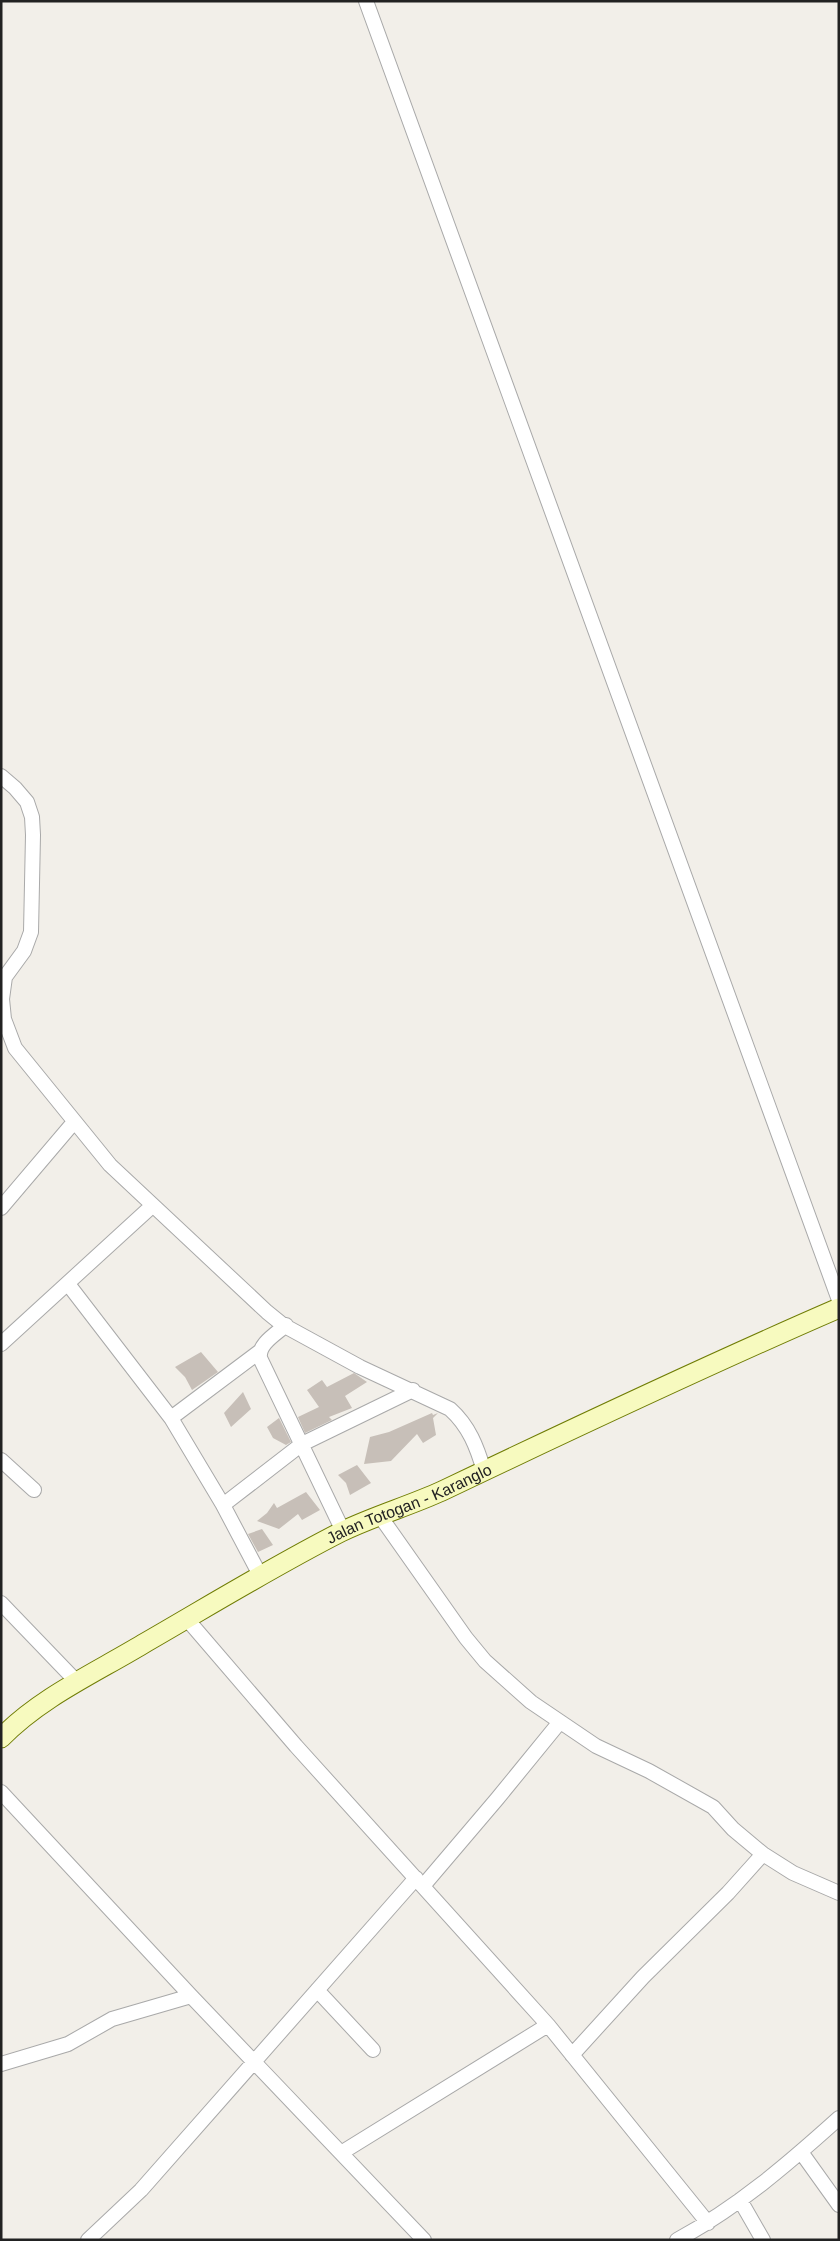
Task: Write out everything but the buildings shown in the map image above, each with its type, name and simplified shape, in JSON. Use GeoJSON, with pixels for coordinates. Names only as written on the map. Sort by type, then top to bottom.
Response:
{"type":"FeatureCollection","features":[{"type":"Feature","properties":{"kind":"main road","name":"Jalan Totogan - Karanglo"},"geometry":{"type":"LineString","coordinates":[[1,1738],[42,1704],[77,1682],[260,1575],[343,1531],[430,1497],[706,1365],[839,1308]]}},
{"type":"Feature","properties":{"kind":"street"},"geometry":{"type":"LineString","coordinates":[[366,1],[839,1300]]}},
{"type":"Feature","properties":{"kind":"street"},"geometry":{"type":"LineString","coordinates":[[1,776],[27,802],[32,817],[33,835],[31,932],[24,951],[3,979],[4,1019],[15,1048],[110,1165],[267,1312],[286,1326],[360,1367],[413,1390],[450,1409],[459,1417],[472,1437],[484,1471]]}},
{"type":"Feature","properties":{"kind":"street"},"geometry":{"type":"LineString","coordinates":[[1,1208],[74,1122]]}},
{"type":"Feature","properties":{"kind":"street"},"geometry":{"type":"LineString","coordinates":[[1,1344],[152,1206]]}},
{"type":"Feature","properties":{"kind":"street"},"geometry":{"type":"LineString","coordinates":[[68,1284],[171,1418],[223,1505],[260,1575]]}},
{"type":"Feature","properties":{"kind":"street"},"geometry":{"type":"LineString","coordinates":[[171,1418],[259,1352],[263,1345],[286,1326]]}},
{"type":"Feature","properties":{"kind":"street"},"geometry":{"type":"LineString","coordinates":[[259,1352],[263,1368],[302,1444],[343,1531]]}},
{"type":"Feature","properties":{"kind":"street"},"geometry":{"type":"LineString","coordinates":[[223,1505],[302,1444],[413,1390]]}},
{"type":"Feature","properties":{"kind":"street"},"geometry":{"type":"LineString","coordinates":[[1,1460],[34,1490]]}},
{"type":"Feature","properties":{"kind":"street"},"geometry":{"type":"LineString","coordinates":[[380,1516],[418,1573],[466,1638],[485,1661],[530,1702],[559,1723],[609,1754],[649,1771],[713,1807],[733,1829],[763,1854],[793,1873],[839,1893]]}},
{"type":"Feature","properties":{"kind":"street"},"geometry":{"type":"LineString","coordinates":[[1,1603],[77,1682]]}},
{"type":"Feature","properties":{"kind":"street"},"geometry":{"type":"LineString","coordinates":[[186,1618],[296,1746],[548,2025],[708,2223]]}},
{"type":"Feature","properties":{"kind":"street"},"geometry":{"type":"LineString","coordinates":[[88,2240],[141,2190],[317,1990],[497,1799],[559,1723]]}},
{"type":"Feature","properties":{"kind":"street"},"geometry":{"type":"LineString","coordinates":[[1,1792],[191,1996],[424,2240]]}},
{"type":"Feature","properties":{"kind":"street"},"geometry":{"type":"LineString","coordinates":[[572,2055],[643,1977],[728,1893],[763,1854]]}},
{"type":"Feature","properties":{"kind":"street"},"geometry":{"type":"LineString","coordinates":[[317,1990],[373,2050]]}},
{"type":"Feature","properties":{"kind":"street"},"geometry":{"type":"LineString","coordinates":[[1,2064],[68,2044],[112,2019],[191,1996]]}},
{"type":"Feature","properties":{"kind":"street"},"geometry":{"type":"LineString","coordinates":[[341,2153],[548,2025]]}},
{"type":"Feature","properties":{"kind":"street"},"geometry":{"type":"LineString","coordinates":[[677,2240],[708,2223],[740,2200],[801,2152],[839,2118]]}},
{"type":"Feature","properties":{"kind":"street"},"geometry":{"type":"LineString","coordinates":[[801,2152],[839,2204]]}},
{"type":"Feature","properties":{"kind":"street"},"geometry":{"type":"LineString","coordinates":[[740,2200],[758,2238]]}}]}
